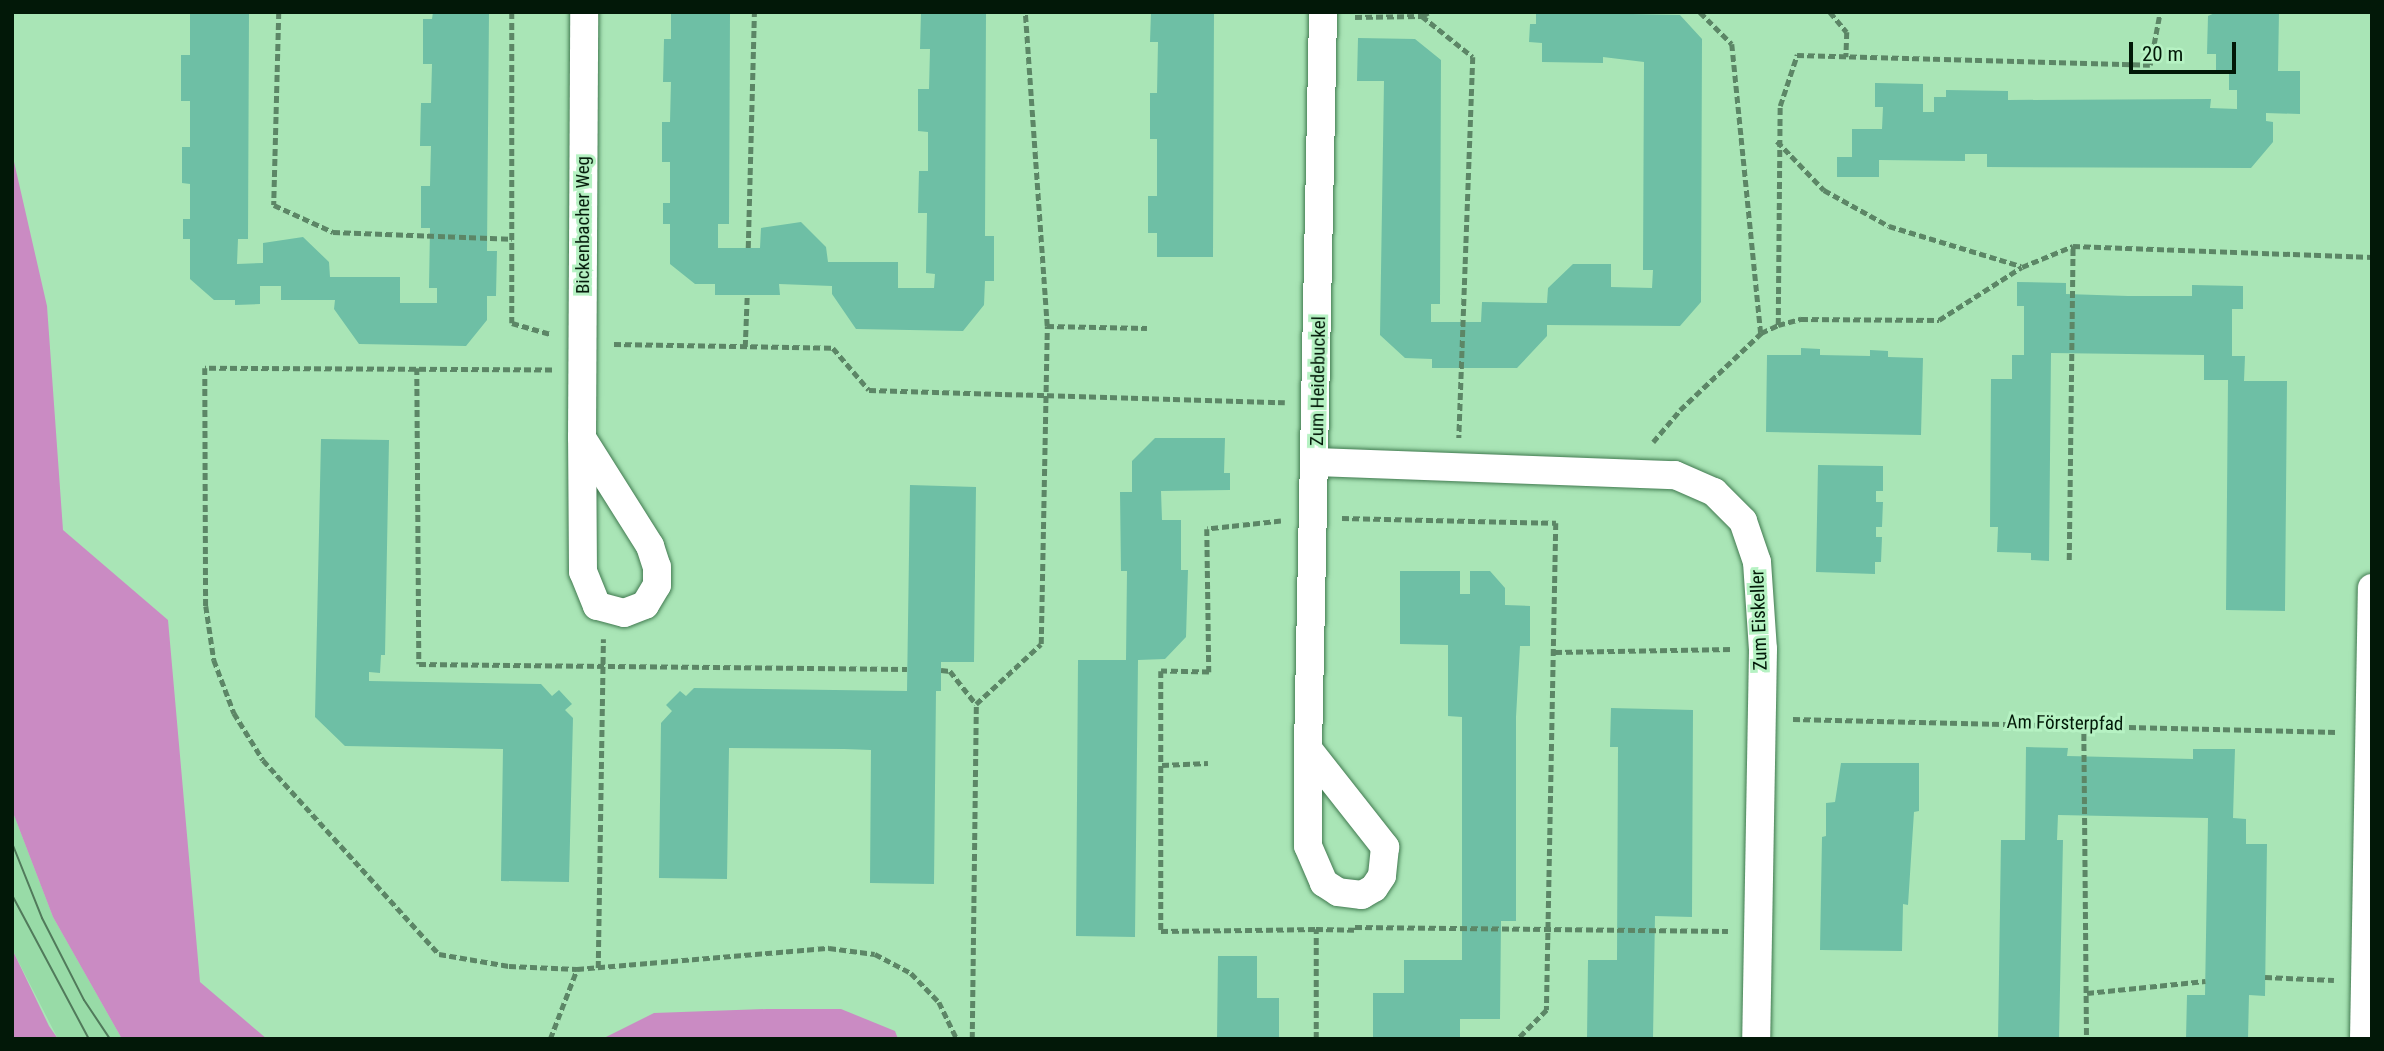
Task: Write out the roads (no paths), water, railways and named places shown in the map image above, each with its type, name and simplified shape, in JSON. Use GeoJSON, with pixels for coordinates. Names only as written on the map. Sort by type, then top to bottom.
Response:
{"type":"FeatureCollection","features":[{"type":"Feature","properties":{"kind":"street","name":"Bickenbacher Weg"},"geometry":{"type":"LineString","coordinates":[[582,438],[650,546],[657,567],[657,585],[645,605],[624,613],[597,606],[583,572],[582,438],[584,12]]}},
{"type":"Feature","properties":{"kind":"street","name":"Zum Heidebuckel"},"geometry":{"type":"LineString","coordinates":[[1308,749],[1385,847],[1385,864],[1374,888],[1352,895],[1324,883],[1314,868],[1308,846],[1308,749],[1318,403],[1323,15]]}},
{"type":"Feature","properties":{"kind":"street","name":"Zum Eiskeller"},"geometry":{"type":"LineString","coordinates":[[1316,462],[1675,475],[1714,492],[1743,522],[1757,562],[1763,649],[1756,1039]]}},
{"type":"Feature","properties":{"kind":"street"},"geometry":{"type":"LineString","coordinates":[[2364,1039],[2372,588]]}},
{"type":"Feature","properties":{"kind":"tram line"},"geometry":{"type":"LineString","coordinates":[[12,843],[42,918],[84,1000],[110,1039]]}},
{"type":"Feature","properties":{"kind":"tram line"},"geometry":{"type":"LineString","coordinates":[[12,895],[89,1039]]}}]}
